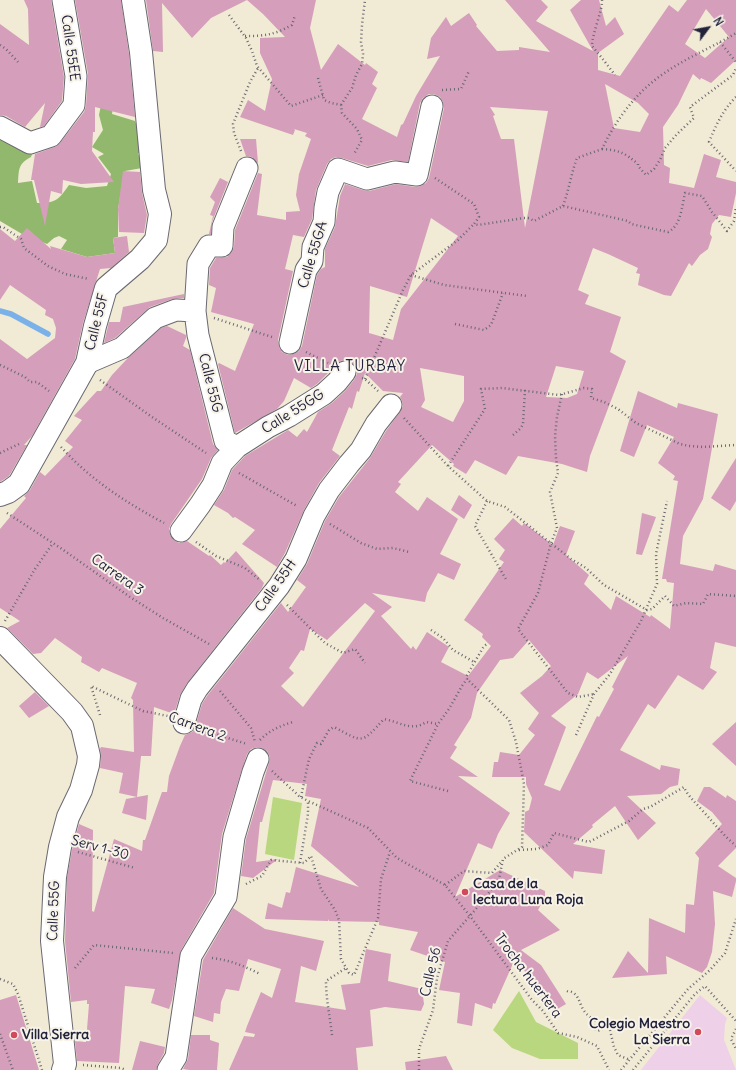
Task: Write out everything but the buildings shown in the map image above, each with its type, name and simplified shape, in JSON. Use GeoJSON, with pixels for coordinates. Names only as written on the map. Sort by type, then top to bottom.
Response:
{"type":"FeatureCollection","features":[{"type":"Feature","properties":{"kind":"street","name":"Calle 55EE"},"geometry":{"type":"LineString","coordinates":[[0,127],[30,143],[51,136],[74,105],[76,76],[63,0]]}},
{"type":"Feature","properties":{"kind":"street","name":"Calle 55F"},"geometry":{"type":"LineString","coordinates":[[3,503],[8,492],[19,484],[87,364],[95,326],[106,288],[140,259],[156,240],[160,214],[154,190],[141,52],[133,0]]}},
{"type":"Feature","properties":{"kind":"street"},"geometry":{"type":"LineString","coordinates":[[418,170],[432,106]]}},
{"type":"Feature","properties":{"kind":"street"},"geometry":{"type":"LineString","coordinates":[[87,364],[122,348],[155,318],[176,310],[195,311],[198,264],[209,246],[222,246],[223,227],[247,168]]}},
{"type":"Feature","properties":{"kind":"street","name":"Calle 55GA"},"geometry":{"type":"LineString","coordinates":[[290,343],[306,270],[312,261],[313,247],[324,222],[328,192],[338,169],[368,179],[395,172],[418,170]]}},
{"type":"Feature","properties":{"kind":"street","name":"Calle 55G"},"geometry":{"type":"LineString","coordinates":[[195,311],[198,335],[225,441],[238,447]]}},
{"type":"Feature","properties":{"kind":"street","name":"Calle 55GG"},"geometry":{"type":"LineString","coordinates":[[238,447],[268,427],[324,394],[345,372]]}},
{"type":"Feature","properties":{"kind":"street","name":"Calle 55H"},"geometry":{"type":"LineString","coordinates":[[184,723],[191,699],[279,586],[296,559],[314,516],[329,490],[361,450],[376,424],[391,405]]}},
{"type":"Feature","properties":{"kind":"street"},"geometry":{"type":"LineString","coordinates":[[180,531],[200,506],[213,485],[222,463],[238,447]]}},
{"type":"Feature","properties":{"kind":"street","name":"Calle 55G"},"geometry":{"type":"LineString","coordinates":[[1,632],[72,712],[82,726],[89,756],[81,790],[68,817],[60,847],[55,877],[52,941],[58,987],[64,1067]]}},
{"type":"Feature","properties":{"kind":"street"},"geometry":{"type":"LineString","coordinates":[[168,1070],[176,1057],[191,956],[226,897],[234,837],[257,753]]}},
{"type":"Feature","properties":{"kind":"path"},"geometry":{"type":"LineString","coordinates":[[362,140],[357,129],[342,113],[341,106],[352,88],[362,64],[364,54],[361,42],[365,0]]}},
{"type":"Feature","properties":{"kind":"path"},"geometry":{"type":"LineString","coordinates":[[602,0],[592,46],[615,75]]}},
{"type":"Feature","properties":{"kind":"path"},"geometry":{"type":"LineString","coordinates":[[244,36],[268,35],[281,31],[292,25],[295,14]]}},
{"type":"Feature","properties":{"kind":"path"},"geometry":{"type":"LineString","coordinates":[[229,15],[244,36],[252,51],[258,68],[291,106],[323,95]]}},
{"type":"Feature","properties":{"kind":"path"},"geometry":{"type":"LineString","coordinates":[[602,149],[612,128],[632,102],[646,88],[666,72],[736,33]]}},
{"type":"Feature","properties":{"kind":"path"},"geometry":{"type":"LineString","coordinates":[[720,42],[736,62]]}},
{"type":"Feature","properties":{"kind":"path"},"geometry":{"type":"LineString","coordinates":[[0,45],[6,49],[18,62]]}},
{"type":"Feature","properties":{"kind":"path"},"geometry":{"type":"LineString","coordinates":[[247,168],[242,157],[233,124],[250,82],[258,68]]}},
{"type":"Feature","properties":{"kind":"path"},"geometry":{"type":"LineString","coordinates":[[563,206],[568,192],[571,173],[577,158],[602,149],[612,149],[624,152],[638,164],[646,175],[654,169],[669,143],[694,118],[690,107],[733,75],[736,68]]}},
{"type":"Feature","properties":{"kind":"path"},"geometry":{"type":"LineString","coordinates":[[432,106],[440,90],[461,89],[469,71]]}},
{"type":"Feature","properties":{"kind":"path"},"geometry":{"type":"LineString","coordinates":[[318,78],[324,100],[341,106]]}},
{"type":"Feature","properties":{"kind":"path"},"geometry":{"type":"LineString","coordinates":[[736,97],[725,108],[718,120],[709,142],[736,171]]}},
{"type":"Feature","properties":{"kind":"path"},"geometry":{"type":"LineString","coordinates":[[365,379],[403,290],[411,275],[458,240],[479,217],[474,204],[438,180],[418,170]]}},
{"type":"Feature","properties":{"kind":"path"},"geometry":{"type":"LineString","coordinates":[[474,224],[478,225],[524,218],[529,218],[534,221],[563,206],[668,232],[679,218],[685,193],[702,196],[727,231],[734,221],[736,207]]}},
{"type":"Feature","properties":{"kind":"path"},"geometry":{"type":"LineString","coordinates":[[0,227],[3,227],[21,239],[24,248],[48,266],[65,274],[91,280],[94,277]]}},
{"type":"Feature","properties":{"kind":"path"},"geometry":{"type":"LineString","coordinates":[[411,275],[444,285],[527,296]]}},
{"type":"Feature","properties":{"kind":"path"},"geometry":{"type":"LineString","coordinates":[[456,324],[484,330],[491,325],[503,293]]}},
{"type":"Feature","properties":{"kind":"path"},"geometry":{"type":"LineString","coordinates":[[0,365],[25,377],[30,382],[37,382],[66,402]]}},
{"type":"Feature","properties":{"kind":"path"},"geometry":{"type":"LineString","coordinates":[[448,466],[485,409],[481,389],[502,388],[559,395],[584,388],[592,389],[591,398],[604,402],[618,409],[636,423],[680,444],[703,447],[736,445]]}},
{"type":"Feature","properties":{"kind":"path"},"geometry":{"type":"LineString","coordinates":[[512,435],[524,424],[525,390]]}},
{"type":"Feature","properties":{"kind":"path"},"geometry":{"type":"LineString","coordinates":[[562,394],[555,436],[558,473],[550,492],[557,528],[550,543],[538,593],[518,628],[568,693],[578,697],[594,694]]}},
{"type":"Feature","properties":{"kind":"path"},"geometry":{"type":"LineString","coordinates":[[391,405],[412,425],[448,466],[487,501],[505,508],[550,543],[586,568],[604,585],[647,610],[652,609],[665,596],[674,606],[686,603],[703,604],[708,594],[736,596]]}},
{"type":"Feature","properties":{"kind":"path"},"geometry":{"type":"LineString","coordinates":[[487,501],[475,526],[507,581]]}},
{"type":"Feature","properties":{"kind":"path"},"geometry":{"type":"LineString","coordinates":[[576,735],[594,694],[610,674],[647,610],[657,584],[656,554],[667,501]]}},
{"type":"Feature","properties":{"kind":"path","name":"Carrera 3"},"geometry":{"type":"LineString","coordinates":[[3,503],[53,542],[130,597],[163,618],[226,654]]}},
{"type":"Feature","properties":{"kind":"path"},"geometry":{"type":"LineString","coordinates":[[1,632],[35,569],[53,542]]}},
{"type":"Feature","properties":{"kind":"path"},"geometry":{"type":"LineString","coordinates":[[431,630],[443,638],[453,650],[474,662]]}},
{"type":"Feature","properties":{"kind":"path"},"geometry":{"type":"LineString","coordinates":[[325,643],[342,652],[355,649],[365,663]]}},
{"type":"Feature","properties":{"kind":"path"},"geometry":{"type":"LineString","coordinates":[[448,791],[410,781],[438,724],[467,679],[466,677],[474,662],[484,646],[487,644]]}},
{"type":"Feature","properties":{"kind":"path"},"geometry":{"type":"LineString","coordinates":[[445,885],[464,871],[492,873],[503,859],[522,847],[524,784],[516,742],[509,720],[467,679]]}},
{"type":"Feature","properties":{"kind":"path"},"geometry":{"type":"LineString","coordinates":[[204,681],[216,687],[251,728],[257,753]]}},
{"type":"Feature","properties":{"kind":"path","name":"Carrera 2"},"geometry":{"type":"LineString","coordinates":[[100,718],[92,686],[143,710],[166,715],[257,753],[301,797],[368,828],[396,858],[445,885],[470,916]]}},
{"type":"Feature","properties":{"kind":"path"},"geometry":{"type":"LineString","coordinates":[[301,797],[309,759],[316,743],[322,744],[329,730],[334,727],[354,738],[363,739],[369,736],[384,719],[413,728],[426,722],[438,724]]}},
{"type":"Feature","properties":{"kind":"path"},"geometry":{"type":"LineString","coordinates":[[267,733],[279,726],[293,722]]}},
{"type":"Feature","properties":{"kind":"path"},"geometry":{"type":"LineString","coordinates":[[519,850],[530,850],[548,845],[554,833],[589,842],[629,821],[643,809],[650,807],[684,787],[688,796],[701,808],[713,824],[736,846]]}},
{"type":"Feature","properties":{"kind":"path"},"geometry":{"type":"LineString","coordinates":[[300,863],[308,814],[308,801]]}},
{"type":"Feature","properties":{"kind":"path","name":"Serv 1-30"},"geometry":{"type":"LineString","coordinates":[[60,847],[135,868]]}},
{"type":"Feature","properties":{"kind":"path"},"geometry":{"type":"LineString","coordinates":[[227,889],[246,884],[262,876],[272,860],[304,863],[311,856],[321,890],[335,910],[339,920],[342,959],[349,973],[354,975],[378,918],[381,879],[390,852]]}},
{"type":"Feature","properties":{"kind":"path","name":"Calle 56"},"geometry":{"type":"LineString","coordinates":[[419,1070],[418,1049],[433,1010],[437,978],[448,941],[500,879],[503,859]]}},
{"type":"Feature","properties":{"kind":"path","name":"Trocha huertera"},"geometry":{"type":"LineString","coordinates":[[470,916],[532,1000],[543,1011],[558,1033],[577,1037],[597,1046],[609,1070]]}},
{"type":"Feature","properties":{"kind":"path"},"geometry":{"type":"LineString","coordinates":[[621,1070],[688,989],[710,970],[725,953],[736,919]]}},
{"type":"Feature","properties":{"kind":"path"},"geometry":{"type":"LineString","coordinates":[[58,987],[94,945],[167,952],[226,960],[244,966],[260,974]]}},
{"type":"Feature","properties":{"kind":"path"},"geometry":{"type":"LineString","coordinates":[[332,1035],[330,1011],[326,998],[326,981],[346,968]]}},
{"type":"Feature","properties":{"kind":"path"},"geometry":{"type":"LineString","coordinates":[[0,979],[13,984],[18,994],[42,1070]]}},
{"type":"Feature","properties":{"kind":"path"},"geometry":{"type":"LineString","coordinates":[[633,1070],[695,994],[705,986],[736,1021]]}},
{"type":"Feature","properties":{"kind":"path"},"geometry":{"type":"LineString","coordinates":[[567,991],[574,993],[578,997],[580,1005],[584,1011],[590,1018],[596,1020],[595,1029],[598,1031],[610,1026],[614,1047],[618,1055],[630,1060]]}},
{"type":"Feature","properties":{"kind":"path"},"geometry":{"type":"LineString","coordinates":[[736,1028],[731,1040],[736,1049]]}},
{"type":"Feature","properties":{"kind":"path"},"geometry":{"type":"LineString","coordinates":[[0,1034],[13,1070]]}},
{"type":"Feature","properties":{"kind":"path"},"geometry":{"type":"LineString","coordinates":[[64,1067],[121,1068],[126,1070]]}},
{"type":"Feature","properties":{"kind":"shaded area","name":"Colegio Maestro La Sierra"},"geometry":{"type":"Polygon","coordinates":[[[700,995],[727,1018],[724,1040],[736,1070],[641,1070],[700,995]]]}},
{"type":"Feature","properties":{"kind":"green space"},"geometry":{"type":"Polygon","coordinates":[[[116,88],[112,114],[135,121],[145,151],[138,153],[142,168],[125,171],[118,209],[118,237],[113,238],[115,253],[87,257],[61,249],[67,240],[59,236],[47,244],[22,234],[0,221],[0,133],[34,149],[31,157],[20,167],[18,183],[32,181],[37,203],[52,202],[56,200],[62,195],[69,185],[86,188],[107,186],[111,174],[98,157],[104,154],[92,147],[103,130],[99,115],[102,100],[116,88]]]}},
{"type":"Feature","properties":{"kind":"green space"},"geometry":{"type":"Polygon","coordinates":[[[273,797],[302,803],[294,860],[265,854],[273,797]]]}},
{"type":"Feature","properties":{"kind":"green space"},"geometry":{"type":"Polygon","coordinates":[[[519,991],[536,1022],[578,1043],[578,1059],[540,1059],[512,1048],[493,1030],[519,991]]]}},
{"type":"Feature","properties":{"kind":"waterway"},"geometry":{"type":"LineString","coordinates":[[0,311],[11,314],[48,334]]}},
{"type":"Feature","properties":{"kind":"place","name":"Casa de la lectura Luna Roja"},"geometry":{"type":"Point","coordinates":[465,892]}},
{"type":"Feature","properties":{"kind":"place","name":"Colegio Maestro La Sierra"},"geometry":{"type":"Point","coordinates":[698,1032]}},
{"type":"Feature","properties":{"kind":"place","name":"Villa Sierra"},"geometry":{"type":"Point","coordinates":[14,1035]}},
{"type":"Feature","properties":{"kind":"district","name":"VILLA TURBAY"},"geometry":{"type":"Point","coordinates":[350,367]}}]}
